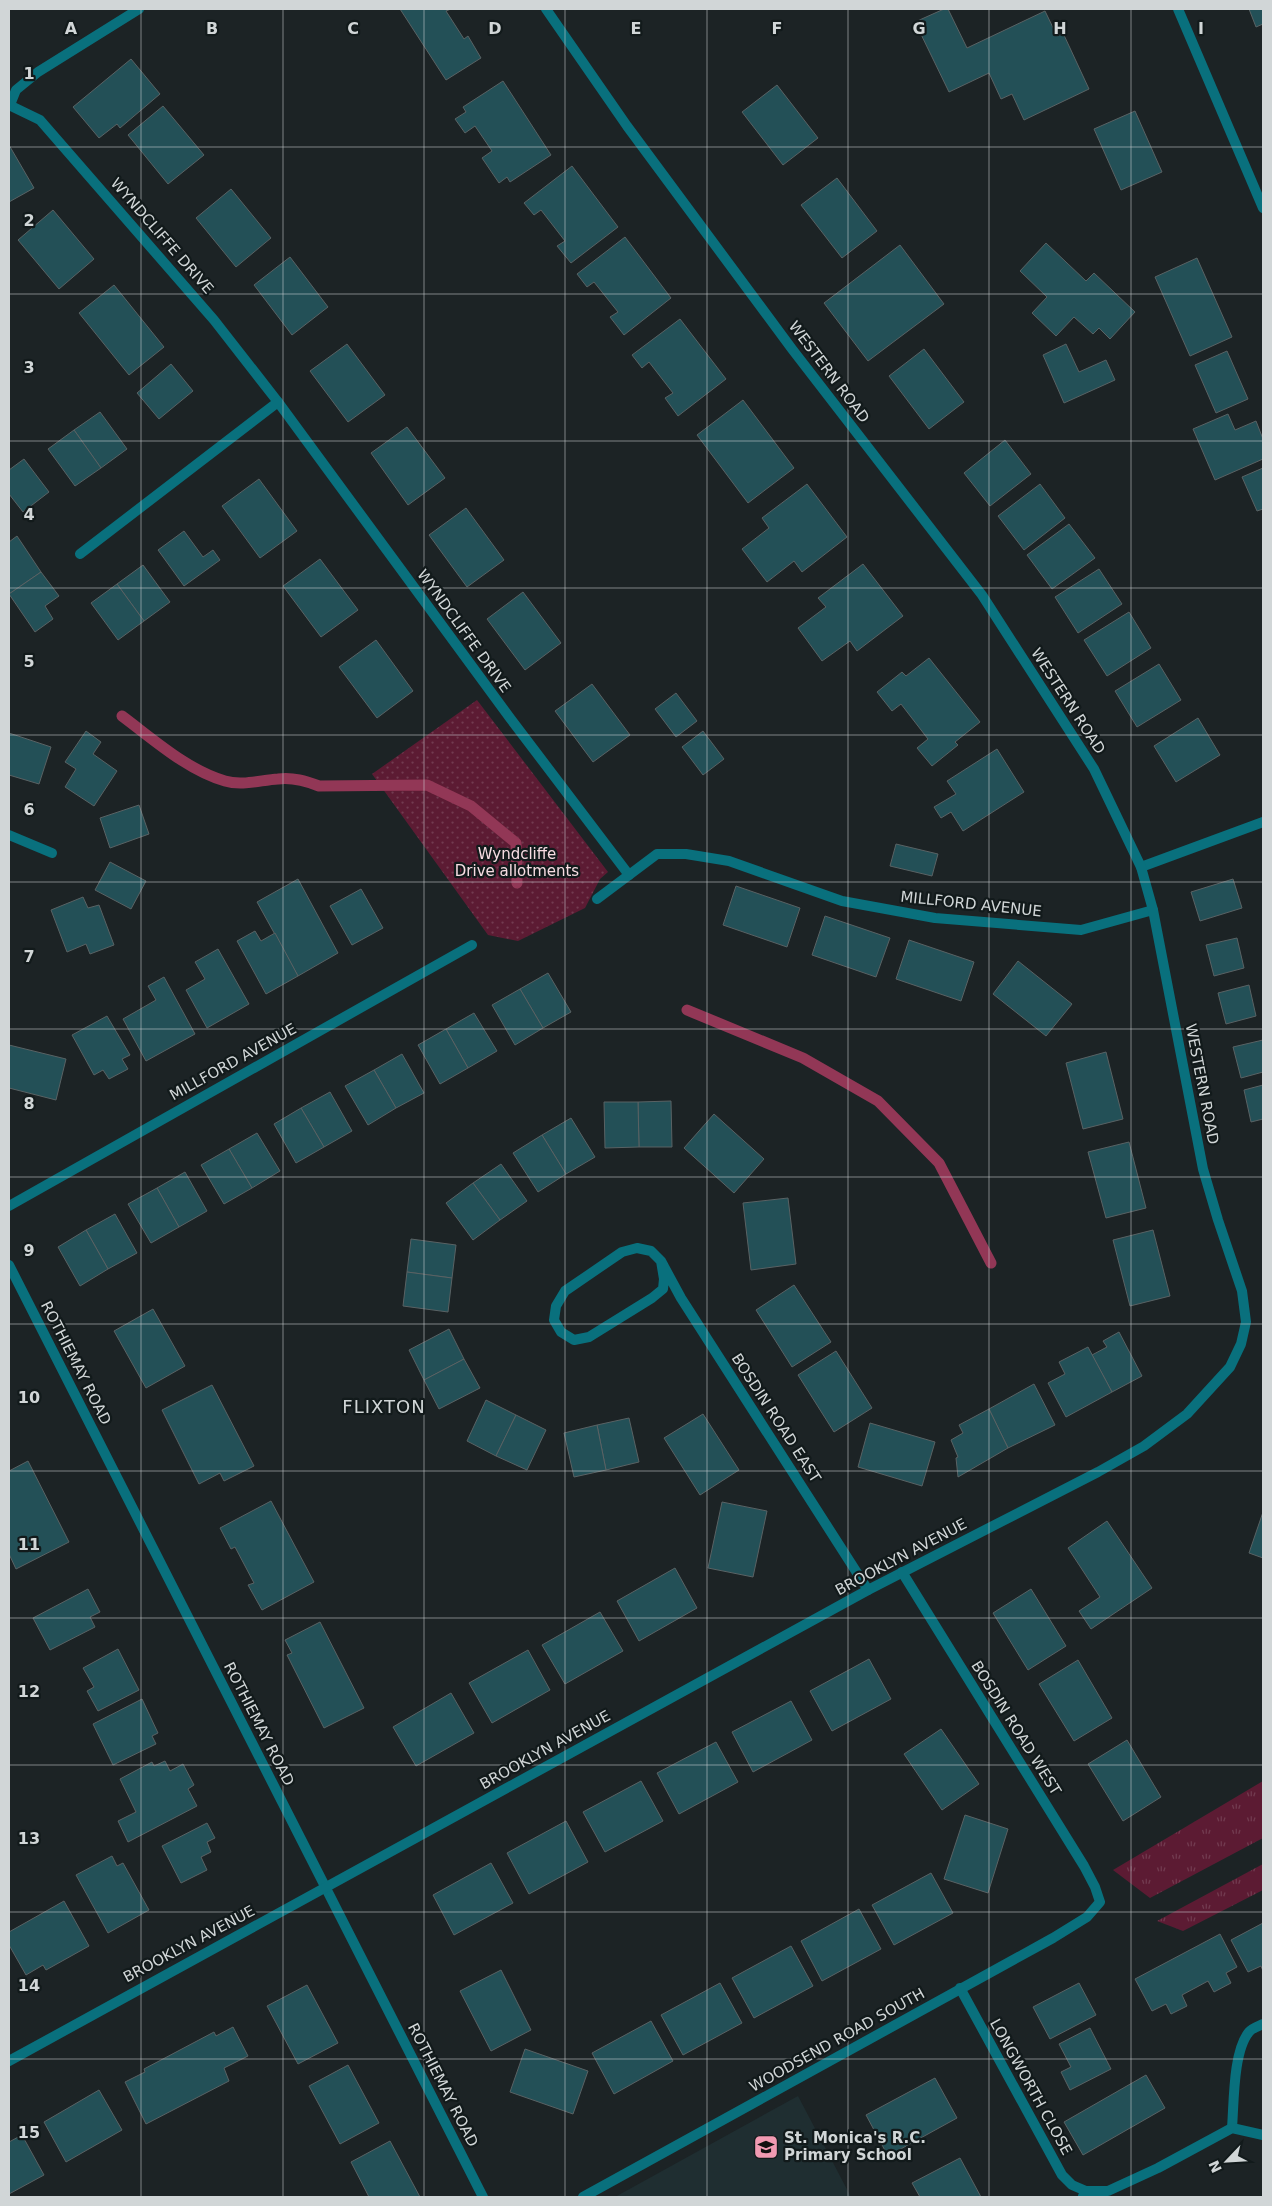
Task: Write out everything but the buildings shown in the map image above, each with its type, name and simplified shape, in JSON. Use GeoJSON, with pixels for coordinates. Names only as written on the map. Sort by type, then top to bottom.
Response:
{"type":"FeatureCollection","features":[{"type":"Feature","properties":{"kind":"street","name":"WYNDCLIFFE DRIVE"},"geometry":{"type":"LineString","coordinates":[[139,9],[38,72],[16,90],[10,105],[40,120],[214,320],[278,402],[510,718],[630,875]]}},
{"type":"Feature","properties":{"kind":"street","name":"WESTERN ROAD"},"geometry":{"type":"LineString","coordinates":[[546,9],[627,126],[792,349],[982,595],[1094,769],[1141,868],[1153,910],[1203,1169],[1242,1291],[1246,1322],[1241,1344],[1230,1367],[1187,1414],[1144,1446],[1098,1472]]}},
{"type":"Feature","properties":{"kind":"street"},"geometry":{"type":"LineString","coordinates":[[1178,9],[1263,208]]}},
{"type":"Feature","properties":{"kind":"street"},"geometry":{"type":"LineString","coordinates":[[1252,182],[1263,178]]}},
{"type":"Feature","properties":{"kind":"street"},"geometry":{"type":"LineString","coordinates":[[80,554],[278,402]]}},
{"type":"Feature","properties":{"kind":"street"},"geometry":{"type":"LineString","coordinates":[[1141,868],[1263,822]]}},
{"type":"Feature","properties":{"kind":"street"},"geometry":{"type":"LineString","coordinates":[[9,835],[52,853]]}},
{"type":"Feature","properties":{"kind":"street","name":"MILLFORD AVENUE"},"geometry":{"type":"LineString","coordinates":[[597,899],[657,854],[686,854],[729,861],[842,901],[935,918],[1081,930],[1153,910]]}},
{"type":"Feature","properties":{"kind":"street","name":"MILLFORD AVENUE"},"geometry":{"type":"LineString","coordinates":[[9,1206],[472,945]]}},
{"type":"Feature","properties":{"kind":"street"},"geometry":{"type":"LineString","coordinates":[[637,1248],[650,1251],[661,1261],[664,1279],[663,1289],[652,1298],[589,1337],[574,1340],[561,1332],[554,1320],[556,1306],[566,1292],[622,1252],[637,1248]]}},
{"type":"Feature","properties":{"kind":"street","name":"BOSDIN ROAD EAST"},"geometry":{"type":"LineString","coordinates":[[661,1261],[686,1306],[868,1590]]}},
{"type":"Feature","properties":{"kind":"street","name":"ROTHIEMAY ROAD"},"geometry":{"type":"LineString","coordinates":[[9,1265],[483,2197]]}},
{"type":"Feature","properties":{"kind":"street","name":"BROOKLYN AVENUE"},"geometry":{"type":"LineString","coordinates":[[9,2061],[868,1590],[1098,1472]]}},
{"type":"Feature","properties":{"kind":"street","name":"BOSDIN ROAD WEST"},"geometry":{"type":"LineString","coordinates":[[902,1572],[1084,1866],[1095,1886],[1100,1902]]}},
{"type":"Feature","properties":{"kind":"street","name":"WOODSEND ROAD SOUTH"},"geometry":{"type":"LineString","coordinates":[[583,2197],[1088,1917],[1100,1902]]}},
{"type":"Feature","properties":{"kind":"street","name":"LONGWORTH CLOSE"},"geometry":{"type":"LineString","coordinates":[[960,1988],[1062,2175],[1084,2194],[1108,2191],[1158,2168],[1232,2128]]}},
{"type":"Feature","properties":{"kind":"street"},"geometry":{"type":"LineString","coordinates":[[1263,2024],[1250,2031],[1241,2051],[1235,2080],[1232,2128],[1263,2135]]}},
{"type":"Feature","properties":{"kind":"shaded area","name":"St. Monica's R.C. Primary School"},"geometry":{"type":"Polygon","coordinates":[[[798,2096],[851,2197],[615,2197],[798,2096]]]}},
{"type":"Feature","properties":{"kind":"green space","name":"Wyndcliffe Drive allotments"},"geometry":{"type":"Polygon","coordinates":[[[477,700],[608,872],[600,879],[585,908],[518,941],[488,935],[372,774],[477,700]]]}},
{"type":"Feature","properties":{"kind":"green space"},"geometry":{"type":"Polygon","coordinates":[[[1263,1781],[1263,1838],[1150,1898],[1113,1870],[1263,1781]]]}},
{"type":"Feature","properties":{"kind":"green space"},"geometry":{"type":"Polygon","coordinates":[[[1263,1864],[1263,1890],[1183,1931],[1157,1921],[1263,1864]]]}},
{"type":"Feature","properties":{"kind":"waterway"},"geometry":{"type":"LineString","coordinates":[[122,716],[184,762],[225,781],[245,783],[294,779],[319,786],[427,785],[471,806],[516,843],[517,883]]}},
{"type":"Feature","properties":{"kind":"waterway"},"geometry":{"type":"LineString","coordinates":[[687,1010],[803,1058],[878,1101],[939,1163],[991,1263]]}},
{"type":"Feature","properties":{"kind":"place","name":"St. Monica's R.C. Primary School"},"geometry":{"type":"Point","coordinates":[766,2147]}},
{"type":"Feature","properties":{"kind":"district","name":"FLIXTON"},"geometry":{"type":"Point","coordinates":[384,1406]}}]}
